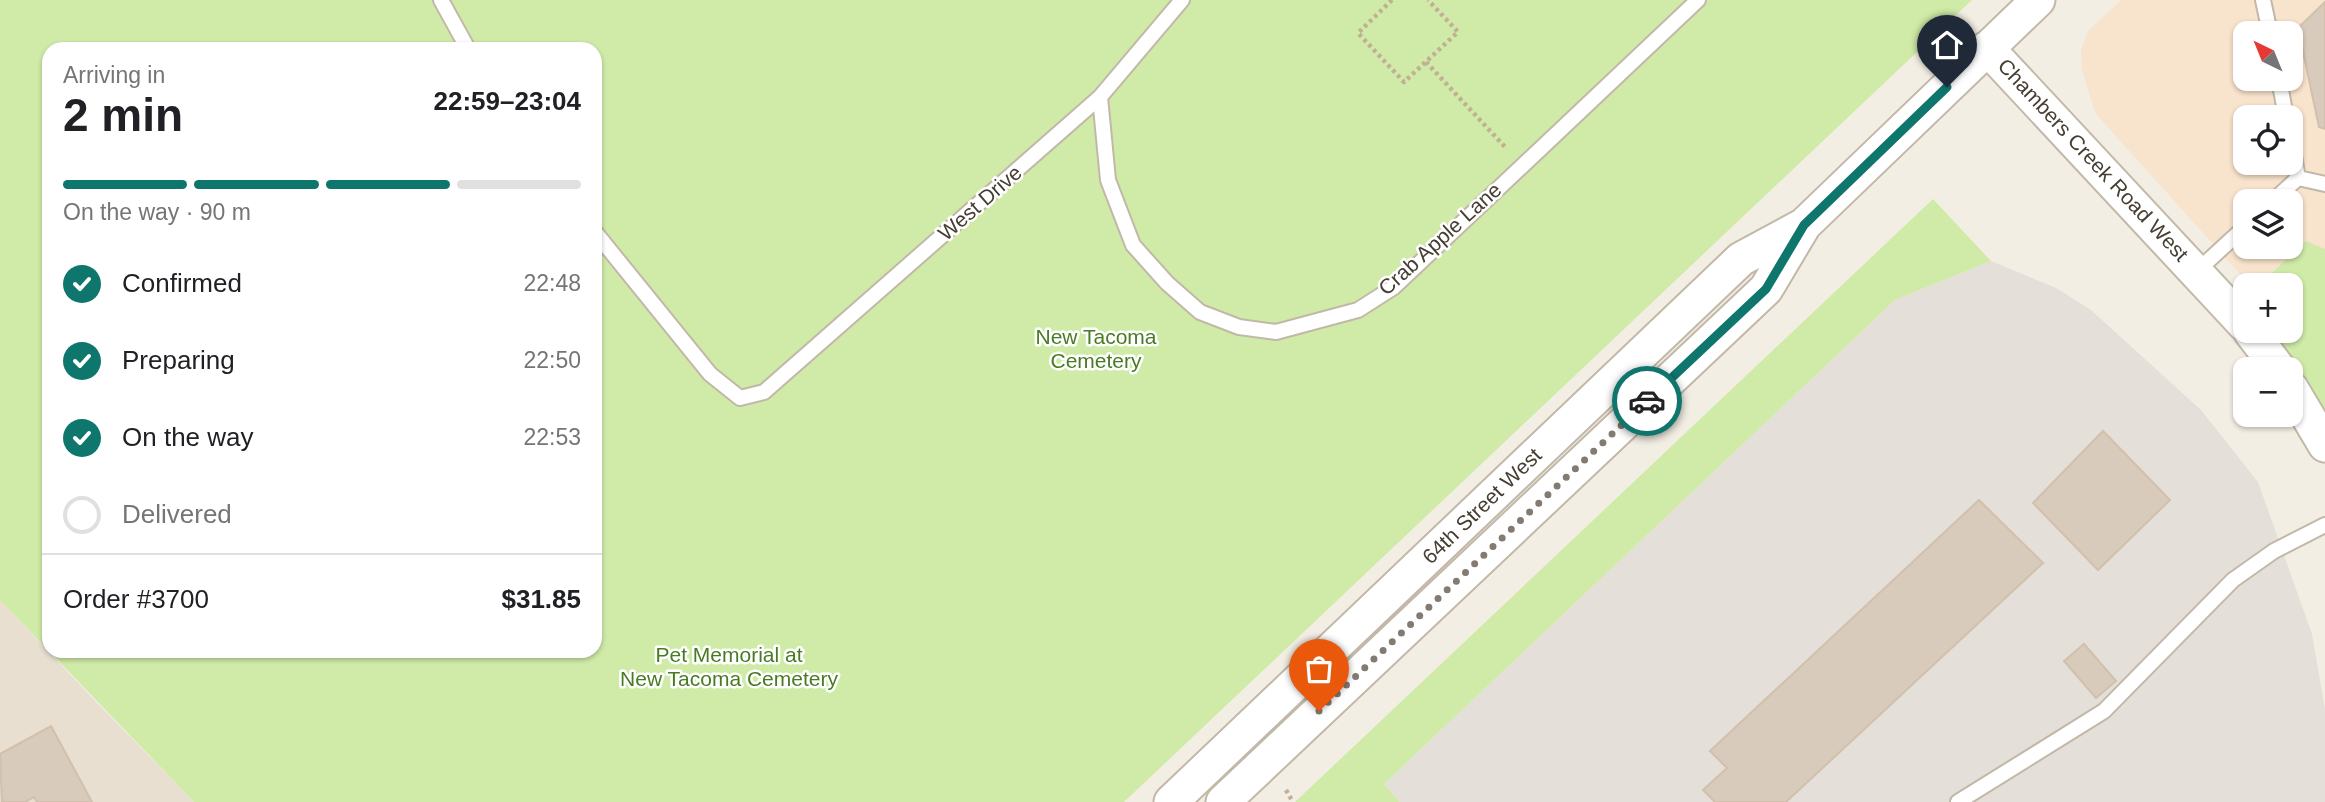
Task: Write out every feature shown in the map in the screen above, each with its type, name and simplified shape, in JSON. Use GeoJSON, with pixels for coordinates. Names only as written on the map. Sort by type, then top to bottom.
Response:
{"type":"FeatureCollection","features":[{"type":"Feature","properties":{"kind":"street","name":"Chambers Creek Road West"},"geometry":{"type":"LineString","coordinates":[[2038,0],[1987,48],[2233,312]]}},
{"type":"Feature","properties":{"kind":"street","name":"64th Street West"},"geometry":{"type":"LineString","coordinates":[[1223,802],[1766,289],[1804,225],[1987,48]]}},
{"type":"Feature","properties":{"kind":"street","name":"64th Street West"},"geometry":{"type":"LineString","coordinates":[[1171,802],[1741,259],[1804,225]]}},
{"type":"Feature","properties":{"kind":"street"},"geometry":{"type":"LineString","coordinates":[[2259,343],[2270,357]]}},
{"type":"Feature","properties":{"kind":"street"},"geometry":{"type":"LineString","coordinates":[[2303,407],[2325,445]]}},
{"type":"Feature","properties":{"kind":"lane"},"geometry":{"type":"LineString","coordinates":[[441,0],[464,42]]}},
{"type":"Feature","properties":{"kind":"lane","name":"West Drive"},"geometry":{"type":"LineString","coordinates":[[602,241],[710,374],[740,398],[764,392],[1100,97],[1182,0]]}},
{"type":"Feature","properties":{"kind":"lane","name":"Crab Apple Lane"},"geometry":{"type":"LineString","coordinates":[[1100,97],[1108,180],[1133,245],[1167,283],[1200,312],[1239,327],[1276,332],[1357,310],[1394,286],[1698,0]]}},
{"type":"Feature","properties":{"kind":"lane"},"geometry":{"type":"LineString","coordinates":[[2263,0],[2267,21]]}},
{"type":"Feature","properties":{"kind":"lane"},"geometry":{"type":"LineString","coordinates":[[2298,178],[2325,184]]}},
{"type":"Feature","properties":{"kind":"lane"},"geometry":{"type":"LineString","coordinates":[[2286,189],[2298,178]]}},
{"type":"Feature","properties":{"kind":"lane"},"geometry":{"type":"LineString","coordinates":[[2197,271],[2233,238]]}},
{"type":"Feature","properties":{"kind":"lane"},"geometry":{"type":"LineString","coordinates":[[1958,802],[2104,711],[2233,580],[2274,551],[2325,526]]}},
{"type":"Feature","properties":{"kind":"path"},"geometry":{"type":"LineString","coordinates":[[1387,1],[1358,33],[1404,82],[1458,32],[1428,0]]}},
{"type":"Feature","properties":{"kind":"path"},"geometry":{"type":"LineString","coordinates":[[1426,62],[1522,164]]}},
{"type":"Feature","properties":{"kind":"path"},"geometry":{"type":"LineString","coordinates":[[1286,790],[1293,802]]}},
{"type":"Feature","properties":{"kind":"shaded area"},"geometry":{"type":"Polygon","coordinates":[[[2121,0],[2325,0],[2325,249],[2306,241],[2303,244],[2303,189],[2233,189],[2233,259],[2287,259],[2272,273],[2239,273],[2095,113],[2082,70],[2081,50],[2088,31],[2121,0]]]}},
{"type":"Feature","properties":{"kind":"shaded area"},"geometry":{"type":"Polygon","coordinates":[[[1991,261],[2056,288],[2091,310],[2201,410],[2258,482],[2312,634],[2325,709],[2325,802],[1400,802],[1384,784],[1895,300],[1991,261]]]}},
{"type":"Feature","properties":{"kind":"shaded area"},"geometry":{"type":"Polygon","coordinates":[[[0,600],[42,645],[42,658],[55,658],[194,802],[0,802],[0,600]]]}},
{"type":"Feature","properties":{"kind":"green space","name":"New Tacoma Cemetery"},"geometry":{"type":"Polygon","coordinates":[[[0,0],[1972,0],[1124,802],[194,802],[56,658],[602,658],[602,42],[42,42],[42,644],[0,600],[0,0]]]}},
{"type":"Feature","properties":{"kind":"green space"},"geometry":{"type":"Polygon","coordinates":[[[1933,199],[1991,261],[1895,300],[1384,784],[1400,802],[1295,802],[1933,199]]]}},
{"type":"Feature","properties":{"kind":"green space"},"geometry":{"type":"Polygon","coordinates":[[[2306,241],[2325,249],[2325,409],[2303,376],[2303,357],[2290,357],[2281,343],[2303,343],[2303,273],[2272,273],[2287,259],[2303,259],[2303,244],[2306,241]]]}},
{"type":"Feature","properties":{"kind":"building"},"geometry":{"type":"Polygon","coordinates":[[[2325,2],[2325,129],[2319,127],[2303,52],[2303,23],[2325,2]]]}},
{"type":"Feature","properties":{"kind":"building"},"geometry":{"type":"Polygon","coordinates":[[[2103,431],[2170,500],[2098,570],[2033,503],[2103,431]]]}},
{"type":"Feature","properties":{"kind":"building"},"geometry":{"type":"Polygon","coordinates":[[[1979,500],[2043,563],[1786,802],[1715,802],[1703,790],[1727,768],[1710,751],[1979,500]]]}},
{"type":"Feature","properties":{"kind":"building"},"geometry":{"type":"Polygon","coordinates":[[[2084,644],[2116,681],[2096,698],[2064,661],[2084,644]]]}},
{"type":"Feature","properties":{"kind":"building"},"geometry":{"type":"Polygon","coordinates":[[[51,726],[92,802],[37,802],[34,797],[25,802],[2,802],[0,754],[51,726]]]}},
{"type":"Feature","properties":{"kind":"way so far"},"geometry":{"type":"LineString","coordinates":[[1319,711],[1647,401]]}},
{"type":"Feature","properties":{"kind":"route"},"geometry":{"type":"LineString","coordinates":[[1647,401],[1766,289],[1804,225],[1947,87]]}},
{"type":"Feature","properties":{"kind":"park label","name":"Pet Memorial at New Tacoma Cemetery"},"geometry":{"type":"Point","coordinates":[729,667]}}]}
